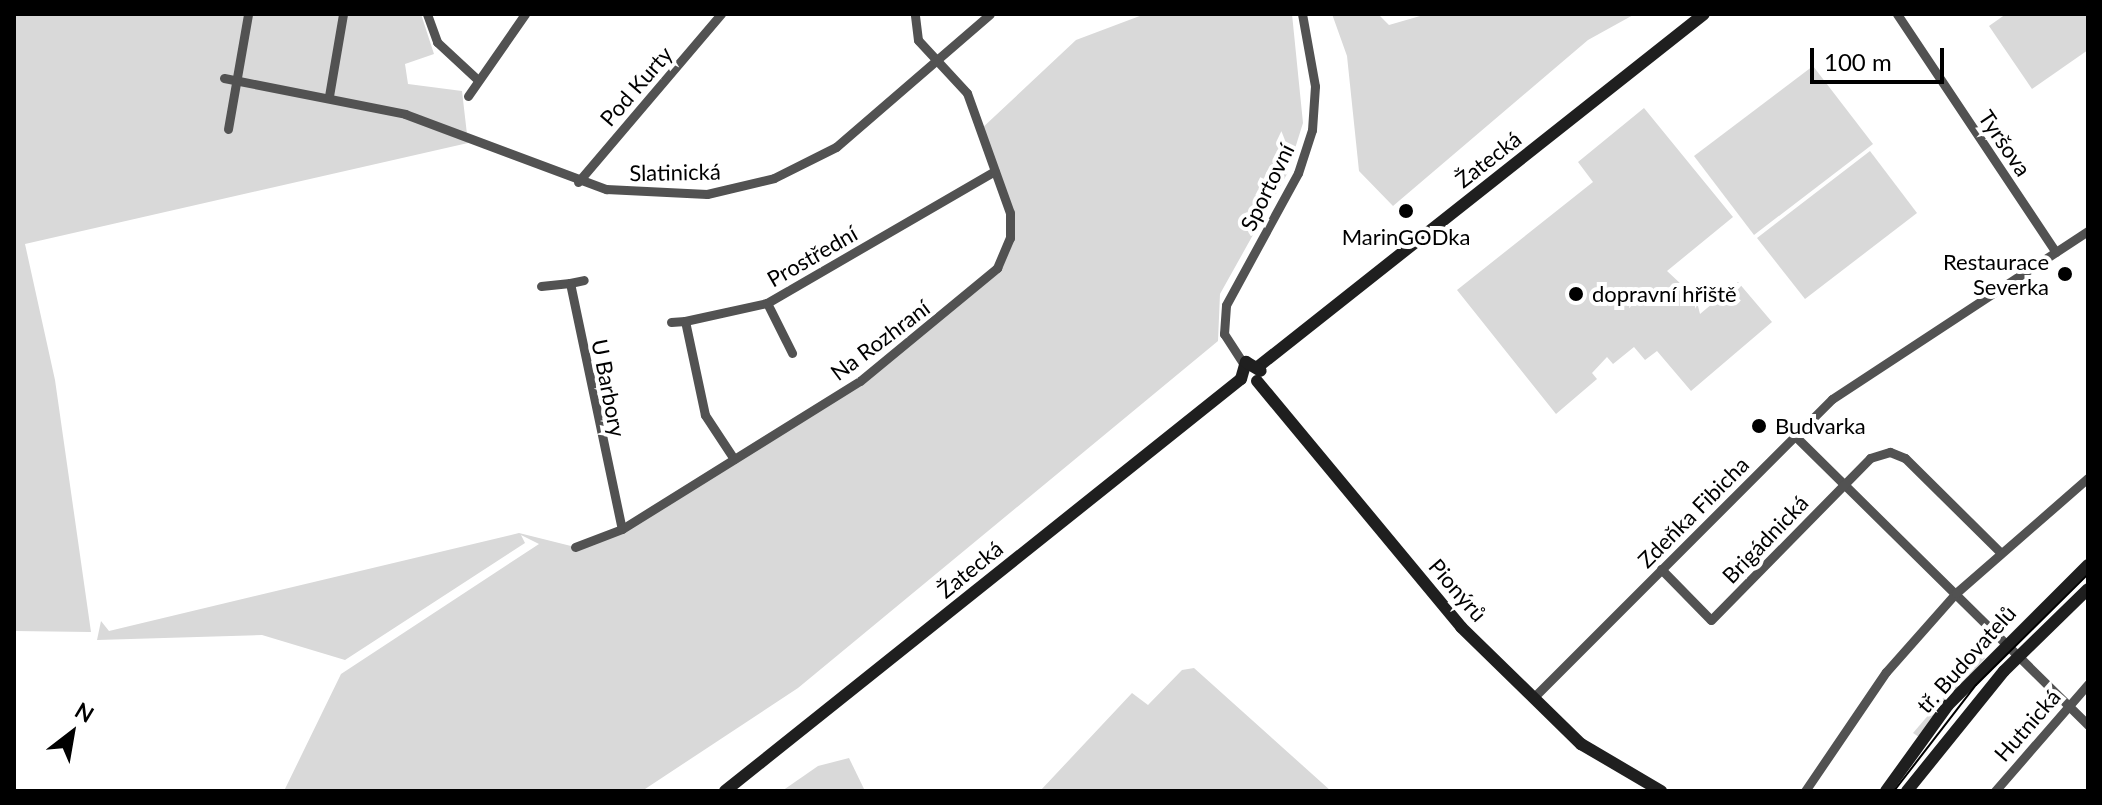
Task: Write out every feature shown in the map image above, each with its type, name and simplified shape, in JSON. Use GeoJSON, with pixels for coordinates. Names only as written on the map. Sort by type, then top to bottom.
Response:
{"type":"FeatureCollection","features":[{"type":"Feature","properties":{"kind":"street"},"geometry":{"type":"LineString","coordinates":[[228,129],[248,14]]}},
{"type":"Feature","properties":{"kind":"street"},"geometry":{"type":"LineString","coordinates":[[329,96],[343,14]]}},
{"type":"Feature","properties":{"kind":"street"},"geometry":{"type":"LineString","coordinates":[[427,14],[442,49],[477,79]]}},
{"type":"Feature","properties":{"kind":"street"},"geometry":{"type":"LineString","coordinates":[[468,96],[525,14]]}},
{"type":"Feature","properties":{"kind":"street","name":"Pod Kurty"},"geometry":{"type":"LineString","coordinates":[[578,182],[721,14]]}},
{"type":"Feature","properties":{"kind":"street","name":"Na Rozhraní"},"geometry":{"type":"LineString","coordinates":[[575,547],[622,529],[860,381],[990,277],[1010,238],[1010,213],[967,93],[914,32],[915,14]]}},
{"type":"Feature","properties":{"kind":"street","name":"Slatinická"},"geometry":{"type":"LineString","coordinates":[[224,78],[329,96],[405,114],[578,182],[679,195],[774,178],[869,123],[934,56],[990,14]]}},
{"type":"Feature","properties":{"kind":"street","name":"Sportovní"},"geometry":{"type":"LineString","coordinates":[[1243,363],[1224,334],[1226,305],[1298,173],[1312,130],[1315,86],[1302,14]]}},
{"type":"Feature","properties":{"kind":"street","name":"Žatecká"},"geometry":{"type":"LineString","coordinates":[[1259,366],[1704,14]]}},
{"type":"Feature","properties":{"kind":"street"},"geometry":{"type":"LineString","coordinates":[[1900,18],[1914,14]]}},
{"type":"Feature","properties":{"kind":"street","name":"Tyršova"},"geometry":{"type":"LineString","coordinates":[[1900,18],[2056,252]]}},
{"type":"Feature","properties":{"kind":"street","name":"Prostřední"},"geometry":{"type":"LineString","coordinates":[[671,322],[767,303],[995,171]]}},
{"type":"Feature","properties":{"kind":"street","name":"Zdeňka Fibicha"},"geometry":{"type":"LineString","coordinates":[[1533,698],[1832,399],[2088,231]]}},
{"type":"Feature","properties":{"kind":"street"},"geometry":{"type":"LineString","coordinates":[[541,286],[584,280]]}},
{"type":"Feature","properties":{"kind":"street","name":"U Barbory"},"geometry":{"type":"LineString","coordinates":[[570,283],[622,529]]}},
{"type":"Feature","properties":{"kind":"street"},"geometry":{"type":"LineString","coordinates":[[767,303],[792,353]]}},
{"type":"Feature","properties":{"kind":"street"},"geometry":{"type":"LineString","coordinates":[[685,321],[705,415],[734,459]]}},
{"type":"Feature","properties":{"kind":"street"},"geometry":{"type":"LineString","coordinates":[[1243,363],[1259,366],[1257,381],[1241,379],[1243,363]]}},
{"type":"Feature","properties":{"kind":"street","name":"Žatecká"},"geometry":{"type":"LineString","coordinates":[[725,791],[1241,379]]}},
{"type":"Feature","properties":{"kind":"street","name":"Pionýrů"},"geometry":{"type":"LineString","coordinates":[[1257,381],[1461,627],[1581,744],[1661,791]]}},
{"type":"Feature","properties":{"kind":"street"},"geometry":{"type":"LineString","coordinates":[[1794,435],[2088,725]]}},
{"type":"Feature","properties":{"kind":"street","name":"Brigádnická"},"geometry":{"type":"LineString","coordinates":[[1661,569],[1711,620],[1870,458],[1890,452],[1905,458],[1999,551]]}},
{"type":"Feature","properties":{"kind":"street"},"geometry":{"type":"LineString","coordinates":[[1805,791],[1886,672],[1956,593],[1999,551],[2088,478]]}},
{"type":"Feature","properties":{"kind":"street","name":"tř. Budovatelů"},"geometry":{"type":"LineString","coordinates":[[1886,791],[1948,705],[2004,642],[2088,565]]}},
{"type":"Feature","properties":{"kind":"street","name":"tř. Budovatelů"},"geometry":{"type":"LineString","coordinates":[[1907,791],[2018,657],[2088,589]]}},
{"type":"Feature","properties":{"kind":"street","name":"Hutnická"},"geometry":{"type":"LineString","coordinates":[[1995,791],[2066,704],[2088,684]]}},
{"type":"Feature","properties":{"kind":"shaded area"},"geometry":{"type":"Polygon","coordinates":[[[14,14],[421,14],[434,54],[405,64],[408,84],[462,91],[468,143],[25,244],[55,380],[91,632],[14,631],[14,14]]]}},
{"type":"Feature","properties":{"kind":"shaded area"},"geometry":{"type":"Polygon","coordinates":[[[1145,14],[1292,14],[1303,123],[1287,174],[1220,294],[1218,341],[798,688],[642,791],[284,791],[341,674],[539,544],[521,535],[525,543],[345,660],[262,635],[97,640],[101,621],[109,631],[519,533],[575,547],[622,529],[860,381],[990,277],[1008,242],[1009,209],[980,130],[1076,40],[1145,14]]]}},
{"type":"Feature","properties":{"kind":"shaded area"},"geometry":{"type":"Polygon","coordinates":[[[1332,14],[1378,14],[1389,25],[1427,14],[1635,14],[1588,40],[1393,206],[1359,171],[1347,56],[1332,14]]]}},
{"type":"Feature","properties":{"kind":"shaded area"},"geometry":{"type":"Polygon","coordinates":[[[2006,14],[2088,14],[2088,50],[2032,89],[1989,26],[2006,14]]]}},
{"type":"Feature","properties":{"kind":"shaded area"},"geometry":{"type":"Polygon","coordinates":[[[1813,66],[1873,144],[1754,235],[1694,156],[1813,66]]]}},
{"type":"Feature","properties":{"kind":"shaded area","name":"dopravní hřiště"},"geometry":{"type":"Polygon","coordinates":[[[1644,108],[1733,217],[1667,271],[1696,298],[1700,314],[1738,282],[1772,322],[1691,391],[1657,351],[1645,360],[1634,347],[1613,364],[1607,357],[1592,373],[1597,379],[1556,414],[1457,290],[1593,182],[1578,162],[1644,108]]]}},
{"type":"Feature","properties":{"kind":"shaded area"},"geometry":{"type":"Polygon","coordinates":[[[1870,151],[1917,213],[1805,299],[1757,238],[1870,151]]]}},
{"type":"Feature","properties":{"kind":"shaded area"},"geometry":{"type":"Polygon","coordinates":[[[1980,655],[1985,658],[1919,737],[1913,733],[1980,655]]]}},
{"type":"Feature","properties":{"kind":"shaded area"},"geometry":{"type":"Polygon","coordinates":[[[1194,668],[1331,791],[1040,791],[1132,693],[1148,705],[1182,670],[1194,668]]]}},
{"type":"Feature","properties":{"kind":"shaded area"},"geometry":{"type":"Polygon","coordinates":[[[849,758],[865,791],[782,791],[818,766],[849,758]]]}},
{"type":"Feature","properties":{"kind":"tram line"},"geometry":{"type":"LineString","coordinates":[[1894,791],[1976,685],[2088,574]]}},
{"type":"Feature","properties":{"kind":"place","name":"MarinGODka"},"geometry":{"type":"Point","coordinates":[1406,211]}},
{"type":"Feature","properties":{"kind":"place","name":"Restaurace Severka"},"geometry":{"type":"Point","coordinates":[2065,274]}},
{"type":"Feature","properties":{"kind":"place","name":"dopravní hřiště"},"geometry":{"type":"Point","coordinates":[1576,294]}},
{"type":"Feature","properties":{"kind":"place","name":"Budvarka"},"geometry":{"type":"Point","coordinates":[1759,426]}}]}
